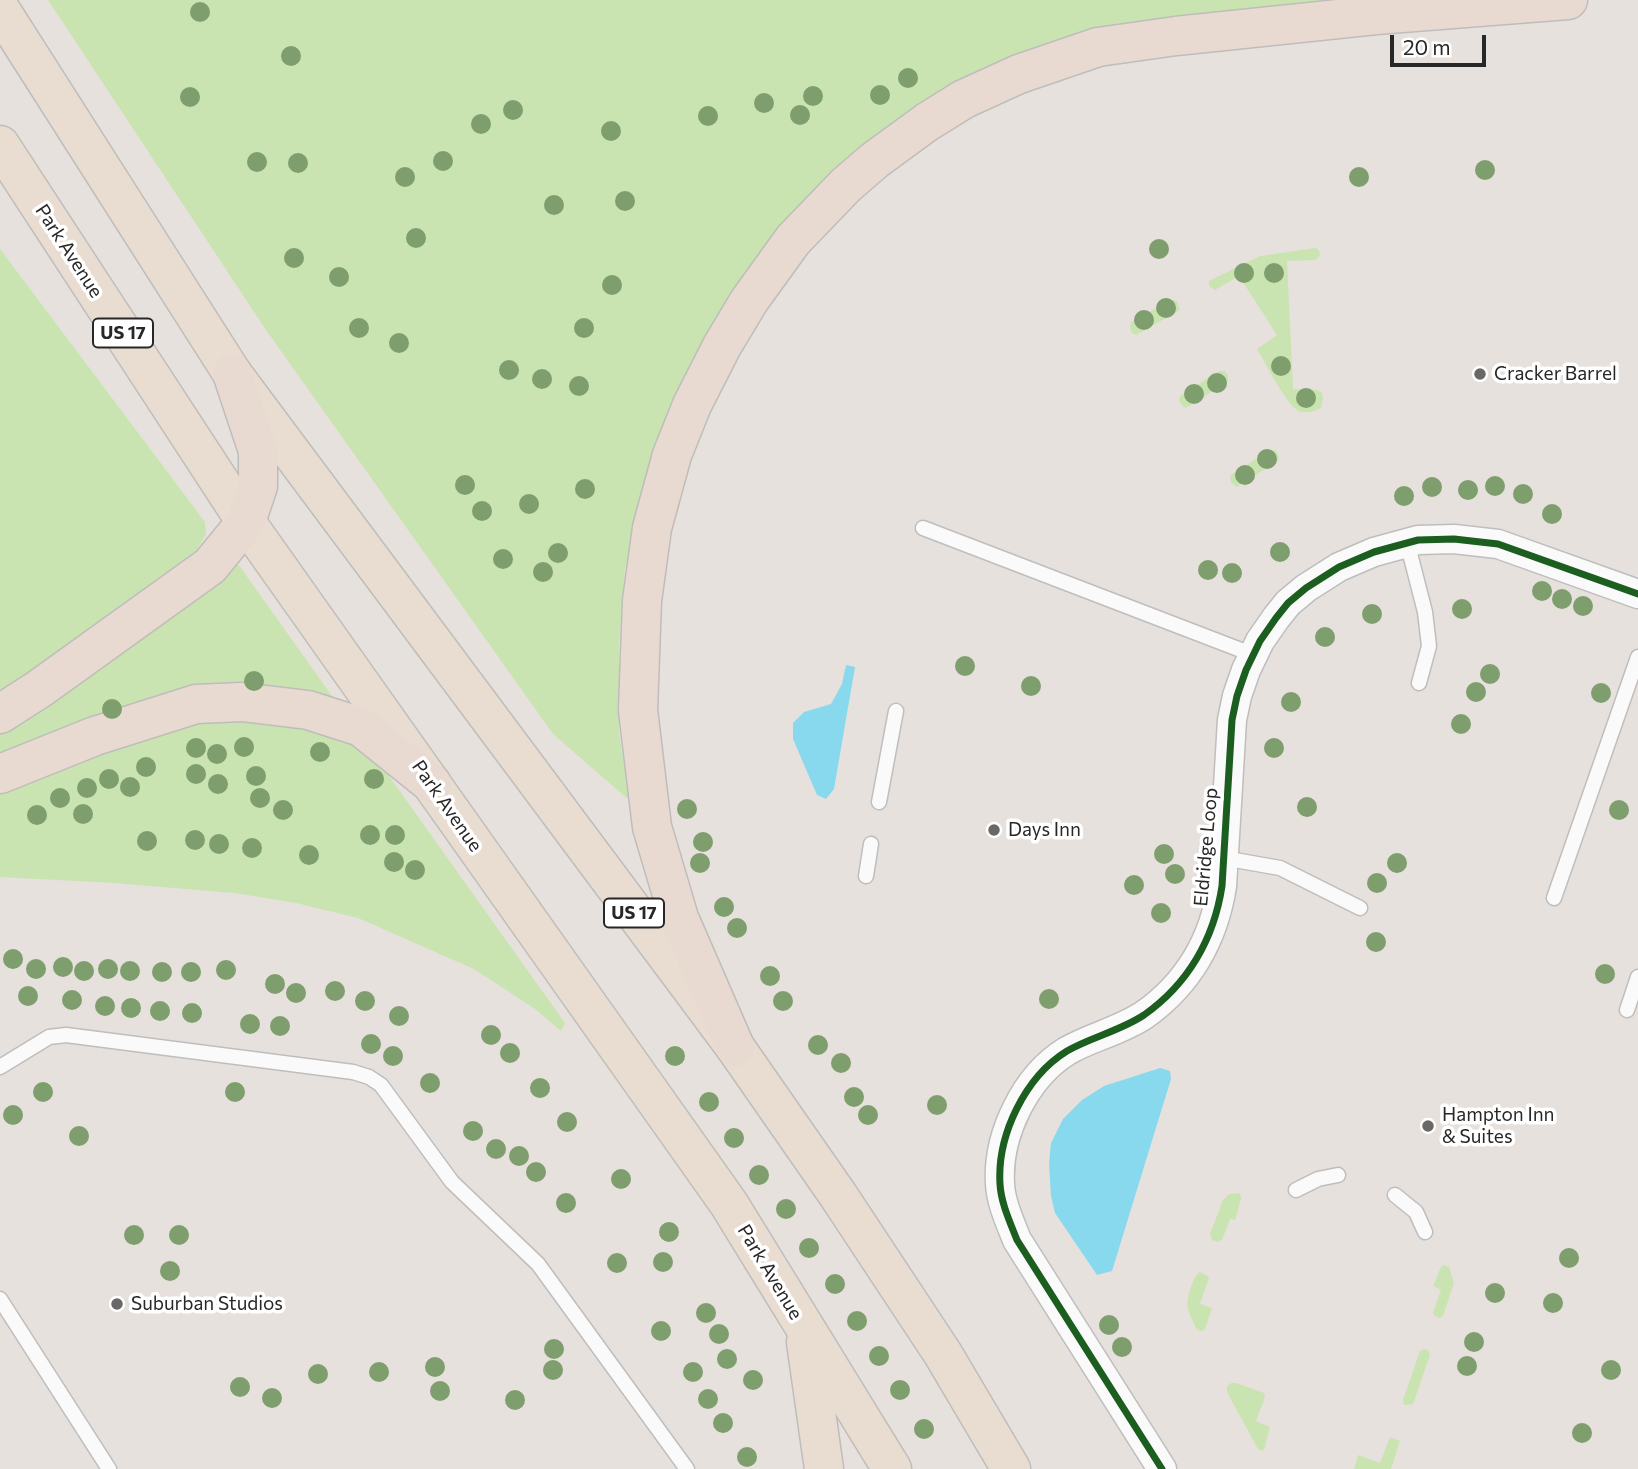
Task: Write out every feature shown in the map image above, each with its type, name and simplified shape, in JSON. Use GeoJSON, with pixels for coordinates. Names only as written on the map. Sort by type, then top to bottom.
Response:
{"type":"FeatureCollection","features":[{"type":"Feature","properties":{"kind":"highway"},"geometry":{"type":"LineString","coordinates":[[735,1047],[679,918],[652,827],[638,710],[642,601],[652,528],[672,455],[692,405],[749,301],[793,240],[846,185],[927,122],[964,99],[1018,74],[1098,47],[1175,36],[1376,15],[1568,0]]}},
{"type":"Feature","properties":{"kind":"highway","name":"US 17"},"geometry":{"type":"LineString","coordinates":[[0,9],[232,373],[735,1047],[838,1195],[920,1320],[1011,1469]]}},
{"type":"Feature","properties":{"kind":"highway","name":"Park Avenue"},"geometry":{"type":"LineString","coordinates":[[0,145],[246,522],[729,1204],[892,1469]]}},
{"type":"Feature","properties":{"kind":"highway"},"geometry":{"type":"LineString","coordinates":[[0,714],[210,566],[246,522],[258,486],[258,451],[232,373]]}},
{"type":"Feature","properties":{"kind":"highway"},"geometry":{"type":"LineString","coordinates":[[0,774],[95,736],[197,705],[242,702],[308,710],[361,727],[432,785]]}},
{"type":"Feature","properties":{"kind":"highway"},"geometry":{"type":"LineString","coordinates":[[804,1329],[824,1469]]}},
{"type":"Feature","properties":{"kind":"street","name":"Eldridge Loop"},"geometry":{"type":"LineString","coordinates":[[1162,1469],[1017,1240],[1006,1214],[1000,1185],[1002,1152],[1006,1131],[1016,1110],[1027,1091],[1046,1069],[1065,1053],[1143,1016],[1184,976],[1205,945],[1220,898],[1232,715],[1246,670],[1260,641],[1288,603],[1306,588],[1339,567],[1374,552],[1418,540],[1454,539],[1498,544],[1638,594]]}},
{"type":"Feature","properties":{"kind":"lane"},"geometry":{"type":"LineString","coordinates":[[923,528],[1254,655]]}},
{"type":"Feature","properties":{"kind":"lane"},"geometry":{"type":"LineString","coordinates":[[1407,542],[1425,612],[1429,646],[1419,683]]}},
{"type":"Feature","properties":{"kind":"lane"},"geometry":{"type":"LineString","coordinates":[[1554,898],[1638,657]]}},
{"type":"Feature","properties":{"kind":"lane"},"geometry":{"type":"LineString","coordinates":[[879,803],[896,711]]}},
{"type":"Feature","properties":{"kind":"lane"},"geometry":{"type":"LineString","coordinates":[[866,876],[871,844]]}},
{"type":"Feature","properties":{"kind":"lane"},"geometry":{"type":"LineString","coordinates":[[1223,858],[1280,868],[1360,908]]}},
{"type":"Feature","properties":{"kind":"lane"},"geometry":{"type":"LineString","coordinates":[[1627,1010],[1638,977]]}},
{"type":"Feature","properties":{"kind":"lane"},"geometry":{"type":"LineString","coordinates":[[0,1067],[49,1037],[66,1035],[352,1072],[369,1077],[381,1086],[452,1182],[538,1264],[687,1469]]}},
{"type":"Feature","properties":{"kind":"lane"},"geometry":{"type":"LineString","coordinates":[[1296,1190],[1318,1179],[1338,1175]]}},
{"type":"Feature","properties":{"kind":"lane"},"geometry":{"type":"LineString","coordinates":[[1395,1195],[1416,1212],[1425,1232]]}},
{"type":"Feature","properties":{"kind":"lane"},"geometry":{"type":"LineString","coordinates":[[0,1299],[109,1469]]}},
{"type":"Feature","properties":{"kind":"green space"},"geometry":{"type":"Polygon","coordinates":[[[48,0],[1414,0],[1179,24],[843,165],[643,491],[625,569],[619,643],[619,731],[629,800],[553,734],[266,330],[48,0]]]}},
{"type":"Feature","properties":{"kind":"green space"},"geometry":{"type":"Polygon","coordinates":[[[1315,248],[1320,255],[1316,260],[1287,261],[1293,389],[1318,390],[1323,398],[1321,408],[1305,412],[1299,411],[1288,401],[1257,349],[1277,335],[1239,276],[1215,290],[1209,286],[1209,281],[1260,256],[1315,248]]]}},
{"type":"Feature","properties":{"kind":"green space"},"geometry":{"type":"Polygon","coordinates":[[[0,249],[205,522],[206,534],[197,550],[0,693],[0,249]]]}},
{"type":"Feature","properties":{"kind":"green space"},"geometry":{"type":"Polygon","coordinates":[[[1171,300],[1177,301],[1180,310],[1136,335],[1132,333],[1131,322],[1171,300]]]}},
{"type":"Feature","properties":{"kind":"green space"},"geometry":{"type":"Polygon","coordinates":[[[1219,371],[1225,371],[1228,381],[1186,408],[1182,406],[1180,396],[1219,371]]]}},
{"type":"Feature","properties":{"kind":"green space"},"geometry":{"type":"Polygon","coordinates":[[[1270,450],[1275,450],[1279,460],[1237,487],[1232,483],[1231,475],[1270,450]]]}},
{"type":"Feature","properties":{"kind":"green space"},"geometry":{"type":"Polygon","coordinates":[[[238,564],[565,1023],[561,1031],[535,1009],[474,969],[358,918],[296,903],[235,893],[0,877],[0,730],[238,564]]]}},
{"type":"Feature","properties":{"kind":"green space"},"geometry":{"type":"Polygon","coordinates":[[[1240,1193],[1235,1220],[1230,1219],[1222,1240],[1212,1240],[1210,1234],[1223,1200],[1229,1194],[1240,1193]]]}},
{"type":"Feature","properties":{"kind":"green space"},"geometry":{"type":"Polygon","coordinates":[[[1444,1265],[1449,1267],[1454,1283],[1440,1318],[1433,1313],[1441,1290],[1433,1286],[1444,1265]]]}},
{"type":"Feature","properties":{"kind":"green space"},"geometry":{"type":"Polygon","coordinates":[[[1200,1272],[1209,1278],[1200,1304],[1212,1308],[1202,1331],[1197,1330],[1187,1305],[1191,1287],[1200,1272]]]}},
{"type":"Feature","properties":{"kind":"green space"},"geometry":{"type":"Polygon","coordinates":[[[1428,1350],[1430,1355],[1413,1404],[1404,1405],[1403,1400],[1420,1351],[1428,1350]]]}},
{"type":"Feature","properties":{"kind":"green space"},"geometry":{"type":"Polygon","coordinates":[[[1231,1383],[1264,1393],[1256,1421],[1270,1427],[1262,1451],[1258,1449],[1227,1392],[1231,1383]]]}},
{"type":"Feature","properties":{"kind":"green space"},"geometry":{"type":"Polygon","coordinates":[[[1390,1437],[1400,1441],[1391,1469],[1354,1469],[1358,1455],[1380,1463],[1390,1437]]]}},
{"type":"Feature","properties":{"kind":"water"},"geometry":{"type":"Polygon","coordinates":[[[846,665],[855,667],[834,789],[826,799],[817,795],[793,739],[793,723],[804,712],[831,704],[842,684],[846,665]]]}},
{"type":"Feature","properties":{"kind":"water"},"geometry":{"type":"Polygon","coordinates":[[[1160,1068],[1170,1071],[1171,1079],[1112,1271],[1097,1275],[1055,1213],[1049,1164],[1051,1143],[1063,1119],[1082,1100],[1104,1086],[1160,1068]]]}},
{"type":"Feature","properties":{"kind":"cycle path"},"geometry":{"type":"LineString","coordinates":[[1162,1469],[1017,1240],[1002,1198],[1000,1165],[1009,1127],[1038,1076],[1067,1051],[1135,1021],[1160,1003],[1186,975],[1205,942],[1213,924],[1222,886],[1232,720],[1246,670],[1260,641],[1288,603],[1306,588],[1339,567],[1374,552],[1418,540],[1454,539],[1498,544],[1638,594]]}},
{"type":"Feature","properties":{"kind":"place","name":"Cracker Barrel"},"geometry":{"type":"Point","coordinates":[1480,374]}},
{"type":"Feature","properties":{"kind":"place","name":"Days Inn"},"geometry":{"type":"Point","coordinates":[994,830]}},
{"type":"Feature","properties":{"kind":"place","name":"Hampton Inn & Suites"},"geometry":{"type":"Point","coordinates":[1428,1126]}},
{"type":"Feature","properties":{"kind":"place","name":"Suburban Studios"},"geometry":{"type":"Point","coordinates":[117,1304]}}]}
